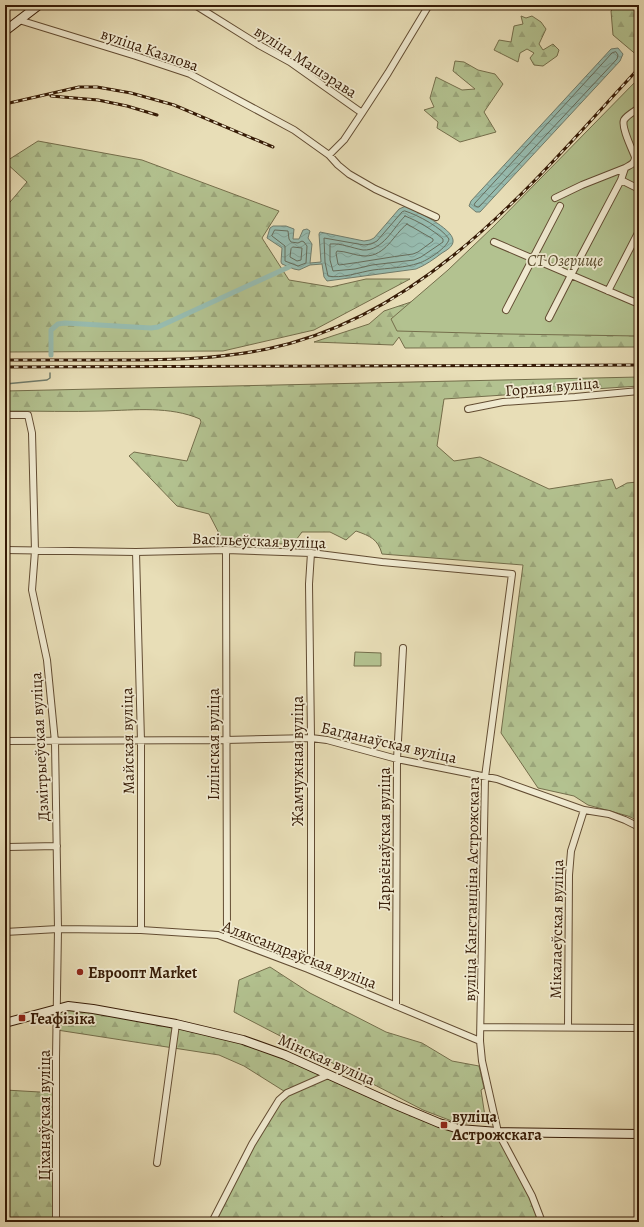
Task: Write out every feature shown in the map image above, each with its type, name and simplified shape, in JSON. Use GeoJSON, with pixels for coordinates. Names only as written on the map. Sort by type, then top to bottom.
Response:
{"type":"FeatureCollection","features":[{"type":"Feature","properties":{"kind":"main road"},"geometry":{"type":"LineString","coordinates":[[5,31],[39,5]]}},
{"type":"Feature","properties":{"kind":"main road","name":"Мінская вуліца"},"geometry":{"type":"LineString","coordinates":[[5,1023],[57,1008],[75,1006],[176,1024],[243,1040],[284,1054],[396,1105],[450,1127],[498,1132],[639,1134]]}},
{"type":"Feature","properties":{"kind":"street","name":"вуліца Машэрава"},"geometry":{"type":"LineString","coordinates":[[195,5],[259,45],[290,62],[362,114]]}},
{"type":"Feature","properties":{"kind":"street"},"geometry":{"type":"LineString","coordinates":[[328,154],[344,140],[362,114],[429,5]]}},
{"type":"Feature","properties":{"kind":"street","name":"вуліца Казлова"},"geometry":{"type":"LineString","coordinates":[[19,20],[184,71],[288,126],[328,154],[349,174],[375,189],[436,217]]}},
{"type":"Feature","properties":{"kind":"street"},"geometry":{"type":"LineString","coordinates":[[555,198],[582,184],[633,164],[635,157],[624,129],[624,121],[639,108]]}},
{"type":"Feature","properties":{"kind":"street"},"geometry":{"type":"LineString","coordinates":[[549,318],[621,180],[625,168]]}},
{"type":"Feature","properties":{"kind":"street"},"geometry":{"type":"LineString","coordinates":[[621,180],[639,189]]}},
{"type":"Feature","properties":{"kind":"street"},"geometry":{"type":"LineString","coordinates":[[506,310],[560,206]]}},
{"type":"Feature","properties":{"kind":"street"},"geometry":{"type":"LineString","coordinates":[[608,291],[639,231]]}},
{"type":"Feature","properties":{"kind":"street"},"geometry":{"type":"LineString","coordinates":[[494,242],[639,304]]}},
{"type":"Feature","properties":{"kind":"street","name":"Горная вуліца"},"geometry":{"type":"LineString","coordinates":[[468,409],[503,402],[575,398],[639,391]]}},
{"type":"Feature","properties":{"kind":"street","name":"Дзмітрыеўская вуліца"},"geometry":{"type":"LineString","coordinates":[[5,415],[28,415],[32,433],[35,551],[32,590],[47,660],[55,742],[58,929],[57,1008]]}},
{"type":"Feature","properties":{"kind":"street","name":"Васільеўская вуліца"},"geometry":{"type":"LineString","coordinates":[[5,550],[136,552],[226,550],[311,553],[382,562],[512,574]]}},
{"type":"Feature","properties":{"kind":"street","name":"Іллінская вуліца"},"geometry":{"type":"LineString","coordinates":[[226,550],[227,937]]}},
{"type":"Feature","properties":{"kind":"street","name":"Майская вуліца"},"geometry":{"type":"LineString","coordinates":[[136,552],[141,741],[141,930]]}},
{"type":"Feature","properties":{"kind":"street","name":"Жамчужная вуліца"},"geometry":{"type":"LineString","coordinates":[[308,969],[310,954],[311,738],[309,584],[311,553]]}},
{"type":"Feature","properties":{"kind":"street","name":"вуліца Канстанціна Астрожскага"},"geometry":{"type":"LineString","coordinates":[[512,574],[485,777],[480,1041],[482,1061],[498,1132],[532,1196],[542,1222]]}},
{"type":"Feature","properties":{"kind":"street","name":"Ларыёнаўская вуліца"},"geometry":{"type":"LineString","coordinates":[[396,1006],[397,759],[404,648]]}},
{"type":"Feature","properties":{"kind":"street","name":"Багданаўская вуліца"},"geometry":{"type":"LineString","coordinates":[[5,741],[55,742],[311,738],[343,744],[397,759],[497,779],[584,810],[615,816],[639,827]]}},
{"type":"Feature","properties":{"kind":"street","name":"Мікалаеўская вуліца"},"geometry":{"type":"LineString","coordinates":[[568,1027],[568,875],[571,851],[584,810]]}},
{"type":"Feature","properties":{"kind":"street"},"geometry":{"type":"LineString","coordinates":[[5,849],[8,847],[56,846]]}},
{"type":"Feature","properties":{"kind":"street","name":"Аляксандраўская вуліца"},"geometry":{"type":"LineString","coordinates":[[5,932],[58,929],[141,930],[206,934],[227,937],[480,1041]]}},
{"type":"Feature","properties":{"kind":"street","name":"Ціханаўская вуліца"},"geometry":{"type":"LineString","coordinates":[[56,1222],[57,1008]]}},
{"type":"Feature","properties":{"kind":"street"},"geometry":{"type":"LineString","coordinates":[[157,1163],[176,1024]]}},
{"type":"Feature","properties":{"kind":"street"},"geometry":{"type":"LineString","coordinates":[[481,1026],[639,1028]]}},
{"type":"Feature","properties":{"kind":"street"},"geometry":{"type":"LineString","coordinates":[[212,1222],[252,1144],[279,1100],[287,1093],[328,1075]]}},
{"type":"Feature","properties":{"kind":"green space"},"geometry":{"type":"Polygon","coordinates":[[[616,5],[639,5],[639,57],[613,35],[611,11],[616,5]]]}},
{"type":"Feature","properties":{"kind":"green space"},"geometry":{"type":"Polygon","coordinates":[[[521,16],[526,18],[532,16],[541,22],[546,29],[539,44],[543,50],[553,44],[559,50],[557,56],[543,66],[534,65],[530,58],[534,53],[527,49],[520,53],[518,62],[494,50],[499,40],[511,42],[514,26],[523,24],[521,16]]]}},
{"type":"Feature","properties":{"kind":"green space"},"geometry":{"type":"Polygon","coordinates":[[[455,61],[464,62],[478,70],[495,74],[503,84],[484,112],[496,132],[460,142],[437,128],[438,122],[424,110],[434,107],[430,98],[436,77],[462,90],[475,89],[453,71],[455,61]]]}},
{"type":"Feature","properties":{"kind":"green space","name":"СТ Озерище"},"geometry":{"type":"Polygon","coordinates":[[[639,78],[639,336],[397,331],[391,319],[448,270],[493,227],[639,78]]]}},
{"type":"Feature","properties":{"kind":"green space"},"geometry":{"type":"Polygon","coordinates":[[[38,141],[142,160],[279,211],[262,238],[289,280],[331,287],[366,279],[410,279],[314,330],[223,351],[5,352],[5,208],[27,182],[5,162],[38,141]]]}},
{"type":"Feature","properties":{"kind":"green space"},"geometry":{"type":"Polygon","coordinates":[[[414,301],[639,333],[639,347],[405,348],[399,337],[393,345],[314,342],[369,324],[384,311],[414,301]]]}},
{"type":"Feature","properties":{"kind":"green space"},"geometry":{"type":"Polygon","coordinates":[[[639,377],[639,386],[444,399],[437,446],[454,461],[480,457],[549,489],[612,479],[616,489],[627,483],[637,482],[639,486],[639,821],[628,816],[588,805],[574,796],[538,788],[501,733],[523,565],[382,554],[376,541],[356,531],[346,540],[330,532],[302,532],[293,544],[224,543],[209,514],[177,506],[129,456],[134,452],[187,461],[201,422],[200,419],[165,410],[5,411],[5,391],[639,377]]]}},
{"type":"Feature","properties":{"kind":"green space"},"geometry":{"type":"Polygon","coordinates":[[[355,652],[381,653],[381,666],[354,666],[355,652]]]}},
{"type":"Feature","properties":{"kind":"green space"},"geometry":{"type":"Polygon","coordinates":[[[270,967],[310,993],[386,1032],[422,1043],[452,1061],[479,1066],[484,1088],[481,1090],[486,1123],[457,1123],[423,1110],[234,1012],[239,980],[270,967]]]}},
{"type":"Feature","properties":{"kind":"green space"},"geometry":{"type":"Polygon","coordinates":[[[68,1006],[243,1040],[439,1123],[498,1132],[542,1222],[447,1222],[442,1216],[433,1222],[422,1222],[417,1217],[413,1222],[212,1222],[252,1144],[287,1093],[244,1066],[219,1055],[57,1030],[57,1008],[68,1006]]]}},
{"type":"Feature","properties":{"kind":"green space"},"geometry":{"type":"Polygon","coordinates":[[[5,1090],[57,1093],[56,1222],[5,1222],[5,1090]]]}},
{"type":"Feature","properties":{"kind":"water"},"geometry":{"type":"Polygon","coordinates":[[[618,48],[623,54],[620,61],[480,212],[476,212],[469,206],[471,201],[611,49],[618,48]]]}},
{"type":"Feature","properties":{"kind":"water"},"geometry":{"type":"Polygon","coordinates":[[[406,206],[447,230],[453,240],[448,249],[430,262],[416,269],[327,281],[324,277],[322,264],[310,265],[299,270],[282,264],[282,248],[267,238],[270,228],[273,226],[286,226],[294,229],[293,239],[299,239],[303,230],[307,229],[310,231],[308,238],[312,244],[310,263],[321,262],[320,232],[364,241],[370,240],[374,238],[399,209],[406,206]]]}},
{"type":"Feature","properties":{"kind":"waterway"},"geometry":{"type":"LineString","coordinates":[[51,355],[51,330],[58,324],[65,323],[151,328],[158,327],[289,267]]}},
{"type":"Feature","properties":{"kind":"waterway"},"geometry":{"type":"LineString","coordinates":[[5,384],[47,380],[50,378],[50,373]]}},
{"type":"Feature","properties":{"kind":"railway"},"geometry":{"type":"LineString","coordinates":[[5,360],[157,360],[212,357],[267,349],[325,332],[378,307],[427,275],[474,238],[517,198],[559,155],[639,68]]}},
{"type":"Feature","properties":{"kind":"railway"},"geometry":{"type":"LineString","coordinates":[[5,104],[79,87],[97,87],[131,93],[174,105],[273,147]]}},
{"type":"Feature","properties":{"kind":"railway"},"geometry":{"type":"LineString","coordinates":[[51,96],[98,100],[127,106],[157,115]]}},
{"type":"Feature","properties":{"kind":"railway"},"geometry":{"type":"LineString","coordinates":[[5,367],[639,365]]}},
{"type":"Feature","properties":{"kind":"place","name":"Евроопт Market"},"geometry":{"type":"Point","coordinates":[80,972]}},
{"type":"Feature","properties":{"kind":"place","name":"Геафізіка"},"geometry":{"type":"Point","coordinates":[22,1018]}},
{"type":"Feature","properties":{"kind":"place","name":"вуліца Астрожскага"},"geometry":{"type":"Point","coordinates":[444,1125]}}]}
